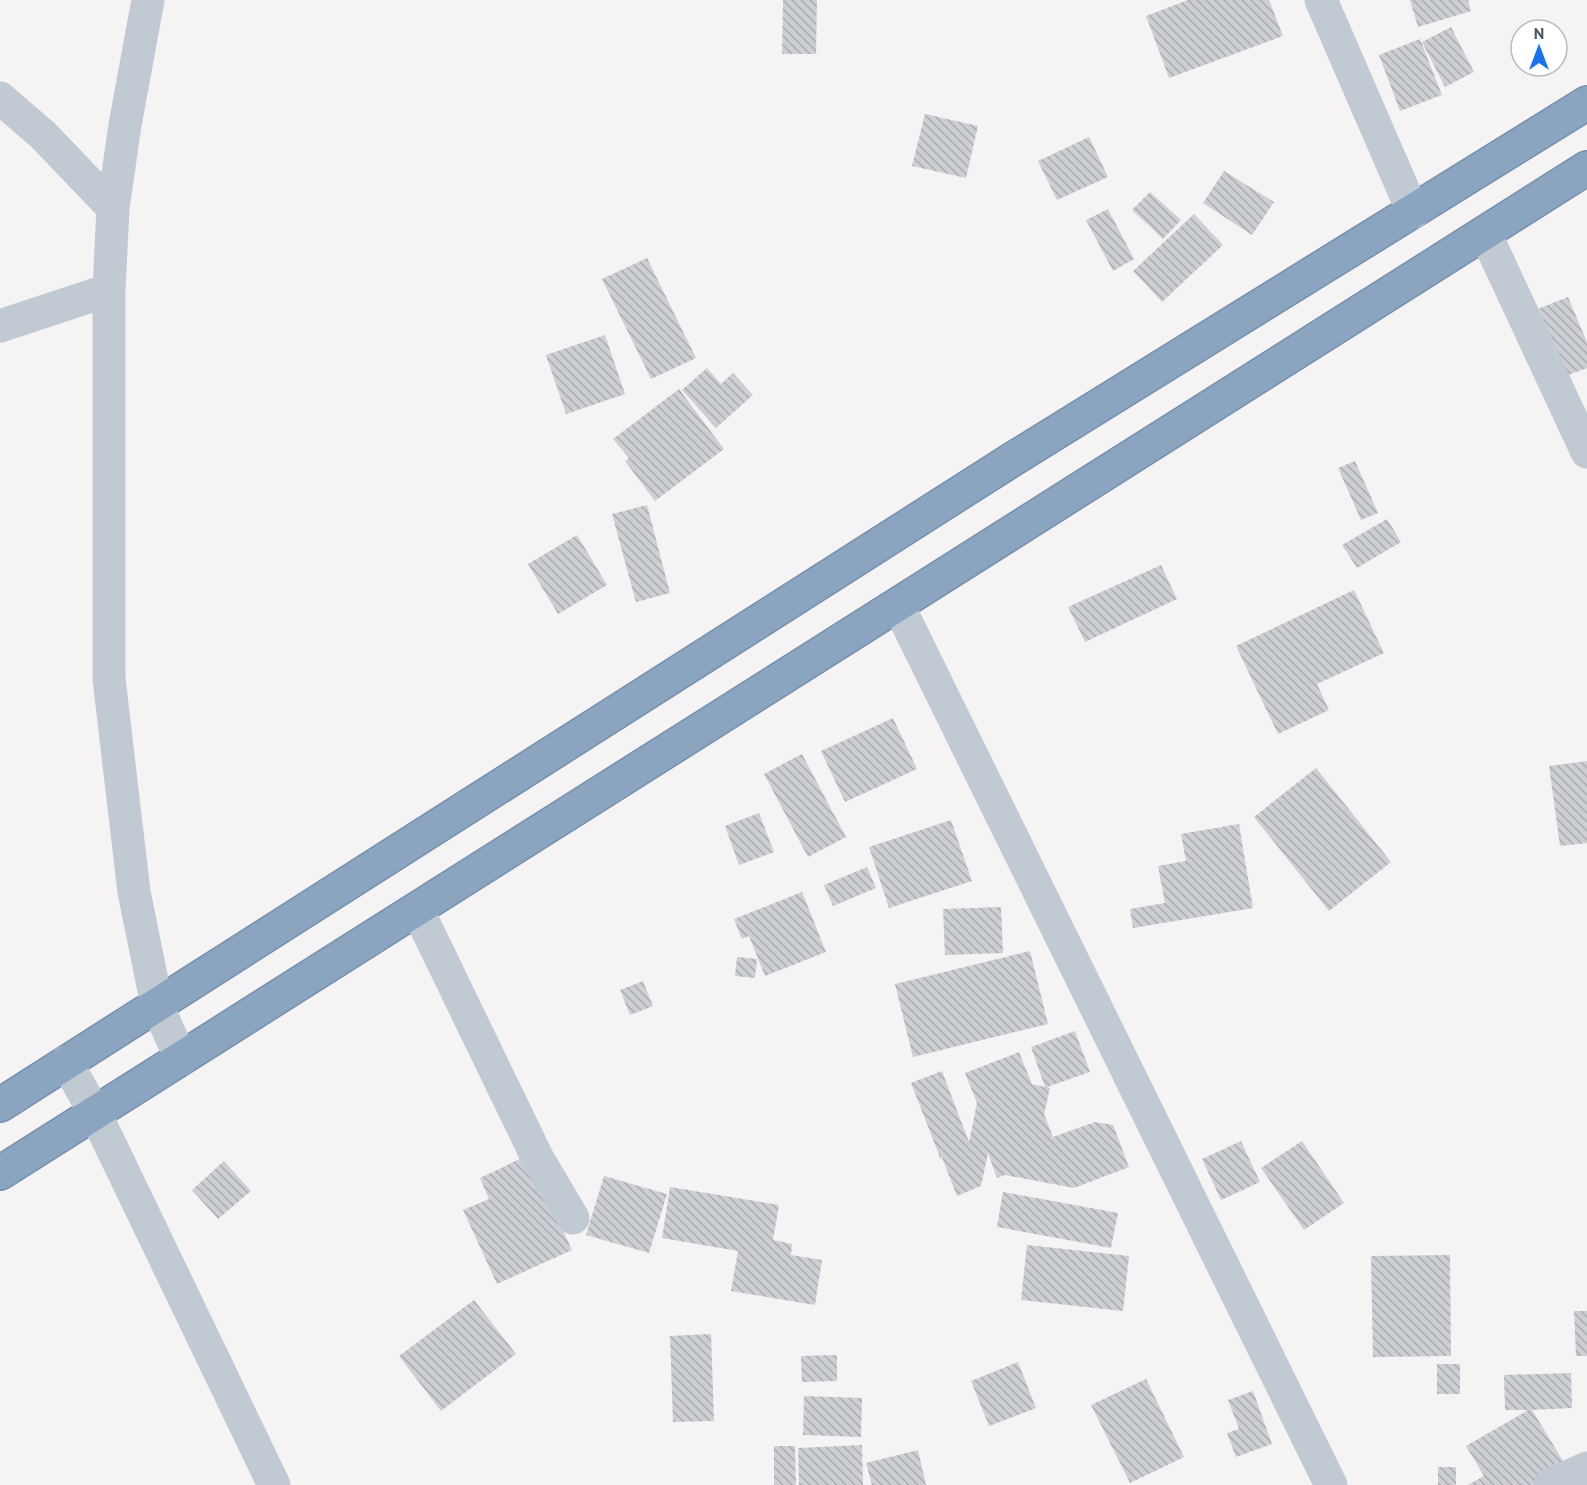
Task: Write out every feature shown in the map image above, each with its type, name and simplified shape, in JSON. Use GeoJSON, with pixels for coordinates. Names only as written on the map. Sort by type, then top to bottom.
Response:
{"type":"FeatureCollection","features":[{"type":"Feature","properties":{"kind":"highway"},"geometry":{"type":"LineString","coordinates":[[0,1105],[1013,459],[1587,103]]}},
{"type":"Feature","properties":{"kind":"highway"},"geometry":{"type":"LineString","coordinates":[[0,1173],[1587,168]]}},
{"type":"Feature","properties":{"kind":"street"},"geometry":{"type":"LineString","coordinates":[[148,0],[124,125],[113,208],[109,290],[109,679],[134,892],[157,1005],[181,1059]]}},
{"type":"Feature","properties":{"kind":"street"},"geometry":{"type":"LineString","coordinates":[[1322,0],[1413,212]]}},
{"type":"Feature","properties":{"kind":"street"},"geometry":{"type":"LineString","coordinates":[[0,98],[43,135],[113,208]]}},
{"type":"Feature","properties":{"kind":"street"},"geometry":{"type":"LineString","coordinates":[[1485,233],[1587,452]]}},
{"type":"Feature","properties":{"kind":"street"},"geometry":{"type":"LineString","coordinates":[[0,326],[109,290]]}},
{"type":"Feature","properties":{"kind":"street"},"geometry":{"type":"LineString","coordinates":[[898,605],[1331,1485]]}},
{"type":"Feature","properties":{"kind":"street"},"geometry":{"type":"LineString","coordinates":[[417,909],[538,1159],[573,1218]]}},
{"type":"Feature","properties":{"kind":"street"},"geometry":{"type":"LineString","coordinates":[[66,1062],[94,1113],[274,1485]]}},
{"type":"Feature","properties":{"kind":"street"},"geometry":{"type":"LineString","coordinates":[[1550,1485],[1587,1468]]}},
{"type":"Feature","properties":{"kind":"building"},"geometry":{"type":"Polygon","coordinates":[[[783,0],[817,0],[816,54],[782,54],[783,0]]]}},
{"type":"Feature","properties":{"kind":"building"},"geometry":{"type":"Polygon","coordinates":[[[1188,0],[1269,0],[1283,36],[1169,78],[1146,16],[1188,0]]]}},
{"type":"Feature","properties":{"kind":"building"},"geometry":{"type":"Polygon","coordinates":[[[1410,0],[1468,0],[1471,11],[1418,27],[1410,0]]]}},
{"type":"Feature","properties":{"kind":"building"},"geometry":{"type":"Polygon","coordinates":[[[1451,27],[1474,72],[1445,87],[1422,42],[1451,27]]]}},
{"type":"Feature","properties":{"kind":"building"},"geometry":{"type":"Polygon","coordinates":[[[1420,39],[1442,95],[1400,111],[1379,55],[1420,39]]]}},
{"type":"Feature","properties":{"kind":"building"},"geometry":{"type":"Polygon","coordinates":[[[925,114],[978,126],[966,178],[912,166],[925,114]]]}},
{"type":"Feature","properties":{"kind":"building"},"geometry":{"type":"Polygon","coordinates":[[[1089,137],[1108,177],[1057,200],[1038,161],[1089,137]]]}},
{"type":"Feature","properties":{"kind":"building"},"geometry":{"type":"Polygon","coordinates":[[[1224,171],[1274,202],[1252,235],[1203,203],[1224,171]]]}},
{"type":"Feature","properties":{"kind":"building"},"geometry":{"type":"Polygon","coordinates":[[[1150,192],[1181,220],[1163,239],[1132,210],[1150,192]]]}},
{"type":"Feature","properties":{"kind":"building"},"geometry":{"type":"Polygon","coordinates":[[[1108,209],[1134,259],[1113,271],[1086,220],[1108,209]]]}},
{"type":"Feature","properties":{"kind":"building"},"geometry":{"type":"Polygon","coordinates":[[[1194,214],[1223,245],[1162,302],[1133,271],[1194,214]]]}},
{"type":"Feature","properties":{"kind":"building"},"geometry":{"type":"Polygon","coordinates":[[[647,258],[696,358],[651,379],[602,279],[647,258]]]}},
{"type":"Feature","properties":{"kind":"building"},"geometry":{"type":"Polygon","coordinates":[[[1568,297],[1587,342],[1587,368],[1558,379],[1530,312],[1568,297]]]}},
{"type":"Feature","properties":{"kind":"building"},"geometry":{"type":"Polygon","coordinates":[[[605,335],[625,394],[566,414],[546,355],[605,335]]]}},
{"type":"Feature","properties":{"kind":"building"},"geometry":{"type":"Polygon","coordinates":[[[707,368],[721,384],[733,373],[753,395],[716,428],[682,390],[707,368]]]}},
{"type":"Feature","properties":{"kind":"building"},"geometry":{"type":"Polygon","coordinates":[[[679,389],[724,449],[655,501],[625,461],[629,458],[613,439],[679,389]]]}},
{"type":"Feature","properties":{"kind":"building"},"geometry":{"type":"Polygon","coordinates":[[[1355,461],[1378,513],[1361,520],[1338,468],[1355,461]]]}},
{"type":"Feature","properties":{"kind":"building"},"geometry":{"type":"Polygon","coordinates":[[[647,505],[670,593],[636,602],[612,514],[647,505]]]}},
{"type":"Feature","properties":{"kind":"building"},"geometry":{"type":"Polygon","coordinates":[[[1387,519],[1401,542],[1357,568],[1342,545],[1387,519]]]}},
{"type":"Feature","properties":{"kind":"building"},"geometry":{"type":"Polygon","coordinates":[[[577,535],[607,585],[558,614],[528,564],[577,535]]]}},
{"type":"Feature","properties":{"kind":"building"},"geometry":{"type":"Polygon","coordinates":[[[1161,565],[1177,599],[1085,642],[1068,607],[1161,565]]]}},
{"type":"Feature","properties":{"kind":"building"},"geometry":{"type":"Polygon","coordinates":[[[1354,590],[1384,653],[1317,684],[1329,710],[1278,734],[1236,646],[1354,590]]]}},
{"type":"Feature","properties":{"kind":"building"},"geometry":{"type":"Polygon","coordinates":[[[893,718],[917,769],[845,802],[821,751],[893,718]]]}},
{"type":"Feature","properties":{"kind":"building"},"geometry":{"type":"Polygon","coordinates":[[[802,754],[846,837],[808,857],[764,774],[802,754]]]}},
{"type":"Feature","properties":{"kind":"building"},"geometry":{"type":"Polygon","coordinates":[[[1587,761],[1587,843],[1560,846],[1549,766],[1587,761]]]}},
{"type":"Feature","properties":{"kind":"building"},"geometry":{"type":"Polygon","coordinates":[[[1316,768],[1391,862],[1329,911],[1254,817],[1316,768]]]}},
{"type":"Feature","properties":{"kind":"building"},"geometry":{"type":"Polygon","coordinates":[[[759,813],[774,852],[739,865],[725,826],[759,813]]]}},
{"type":"Feature","properties":{"kind":"building"},"geometry":{"type":"Polygon","coordinates":[[[951,820],[972,881],[889,908],[869,847],[951,820]]]}},
{"type":"Feature","properties":{"kind":"building"},"geometry":{"type":"Polygon","coordinates":[[[1239,824],[1253,908],[1133,928],[1130,909],[1165,903],[1158,866],[1186,861],[1181,834],[1239,824]]]}},
{"type":"Feature","properties":{"kind":"building"},"geometry":{"type":"Polygon","coordinates":[[[867,867],[876,888],[833,906],[824,885],[867,867]]]}},
{"type":"Feature","properties":{"kind":"building"},"geometry":{"type":"Polygon","coordinates":[[[802,892],[826,952],[765,976],[749,936],[742,939],[734,919],[802,892]]]}},
{"type":"Feature","properties":{"kind":"building"},"geometry":{"type":"Polygon","coordinates":[[[1001,907],[1003,953],[945,955],[943,909],[1001,907]]]}},
{"type":"Feature","properties":{"kind":"building"},"geometry":{"type":"Polygon","coordinates":[[[1030,951],[1048,1024],[913,1057],[895,984],[1030,951]]]}},
{"type":"Feature","properties":{"kind":"building"},"geometry":{"type":"Polygon","coordinates":[[[737,957],[757,959],[755,978],[735,976],[737,957]]]}},
{"type":"Feature","properties":{"kind":"building"},"geometry":{"type":"Polygon","coordinates":[[[643,981],[653,1006],[630,1015],[620,990],[643,981]]]}},
{"type":"Feature","properties":{"kind":"building"},"geometry":{"type":"Polygon","coordinates":[[[1075,1031],[1090,1072],[1047,1087],[1050,1088],[1044,1114],[1053,1137],[1095,1122],[1113,1125],[1129,1167],[1074,1188],[1005,1175],[997,1178],[988,1153],[981,1186],[957,1196],[911,1083],[942,1071],[969,1142],[977,1103],[965,1073],[1019,1052],[1032,1084],[1045,1087],[1031,1047],[1075,1031]]]}},
{"type":"Feature","properties":{"kind":"building"},"geometry":{"type":"Polygon","coordinates":[[[1241,1141],[1260,1182],[1221,1200],[1202,1159],[1241,1141]]]}},
{"type":"Feature","properties":{"kind":"building"},"geometry":{"type":"Polygon","coordinates":[[[1302,1141],[1344,1203],[1304,1230],[1261,1168],[1302,1141]]]}},
{"type":"Feature","properties":{"kind":"building"},"geometry":{"type":"Polygon","coordinates":[[[528,1155],[572,1250],[497,1284],[463,1210],[489,1199],[480,1178],[528,1155]]]}},
{"type":"Feature","properties":{"kind":"building"},"geometry":{"type":"Polygon","coordinates":[[[224,1161],[251,1191],[218,1219],[192,1190],[224,1161]]]}},
{"type":"Feature","properties":{"kind":"building"},"geometry":{"type":"Polygon","coordinates":[[[604,1176],[667,1194],[649,1253],[586,1235],[604,1176]]]}},
{"type":"Feature","properties":{"kind":"building"},"geometry":{"type":"Polygon","coordinates":[[[670,1187],[779,1205],[773,1240],[792,1244],[791,1255],[822,1260],[815,1305],[731,1291],[738,1251],[662,1238],[670,1187]]]}},
{"type":"Feature","properties":{"kind":"building"},"geometry":{"type":"Polygon","coordinates":[[[1003,1192],[1118,1213],[1111,1248],[997,1227],[1003,1192]]]}},
{"type":"Feature","properties":{"kind":"building"},"geometry":{"type":"Polygon","coordinates":[[[1027,1245],[1129,1256],[1123,1311],[1021,1300],[1027,1245]]]}},
{"type":"Feature","properties":{"kind":"building"},"geometry":{"type":"Polygon","coordinates":[[[1450,1255],[1451,1356],[1373,1357],[1371,1256],[1450,1255]]]}},
{"type":"Feature","properties":{"kind":"building"},"geometry":{"type":"Polygon","coordinates":[[[474,1300],[516,1354],[441,1411],[399,1356],[474,1300]]]}},
{"type":"Feature","properties":{"kind":"building"},"geometry":{"type":"Polygon","coordinates":[[[1574,1311],[1587,1311],[1587,1356],[1576,1356],[1574,1311]]]}},
{"type":"Feature","properties":{"kind":"building"},"geometry":{"type":"Polygon","coordinates":[[[711,1334],[714,1421],[673,1422],[670,1336],[711,1334]]]}},
{"type":"Feature","properties":{"kind":"building"},"geometry":{"type":"Polygon","coordinates":[[[837,1355],[837,1381],[802,1382],[801,1356],[837,1355]]]}},
{"type":"Feature","properties":{"kind":"building"},"geometry":{"type":"Polygon","coordinates":[[[1018,1362],[1036,1408],[989,1426],[971,1381],[1018,1362]]]}},
{"type":"Feature","properties":{"kind":"building"},"geometry":{"type":"Polygon","coordinates":[[[1437,1364],[1460,1364],[1460,1394],[1437,1394],[1437,1364]]]}},
{"type":"Feature","properties":{"kind":"building"},"geometry":{"type":"Polygon","coordinates":[[[1571,1373],[1572,1408],[1532,1410],[1566,1466],[1533,1485],[1468,1485],[1484,1476],[1466,1446],[1528,1410],[1505,1410],[1504,1375],[1571,1373]]]}},
{"type":"Feature","properties":{"kind":"building"},"geometry":{"type":"Polygon","coordinates":[[[1146,1379],[1184,1457],[1130,1483],[1091,1405],[1146,1379]]]}},
{"type":"Feature","properties":{"kind":"building"},"geometry":{"type":"Polygon","coordinates":[[[1253,1391],[1272,1444],[1236,1457],[1227,1433],[1239,1429],[1228,1400],[1253,1391]]]}},
{"type":"Feature","properties":{"kind":"building"},"geometry":{"type":"Polygon","coordinates":[[[804,1396],[862,1398],[861,1437],[803,1435],[804,1396]]]}},
{"type":"Feature","properties":{"kind":"building"},"geometry":{"type":"Polygon","coordinates":[[[862,1445],[863,1485],[799,1485],[798,1448],[862,1445]]]}},
{"type":"Feature","properties":{"kind":"building"},"geometry":{"type":"Polygon","coordinates":[[[774,1446],[795,1446],[796,1485],[774,1485],[774,1446]]]}},
{"type":"Feature","properties":{"kind":"building"},"geometry":{"type":"Polygon","coordinates":[[[918,1450],[926,1485],[872,1485],[866,1463],[918,1450]]]}},
{"type":"Feature","properties":{"kind":"building"},"geometry":{"type":"Polygon","coordinates":[[[1438,1467],[1456,1467],[1456,1485],[1438,1485],[1438,1467]]]}}]}
